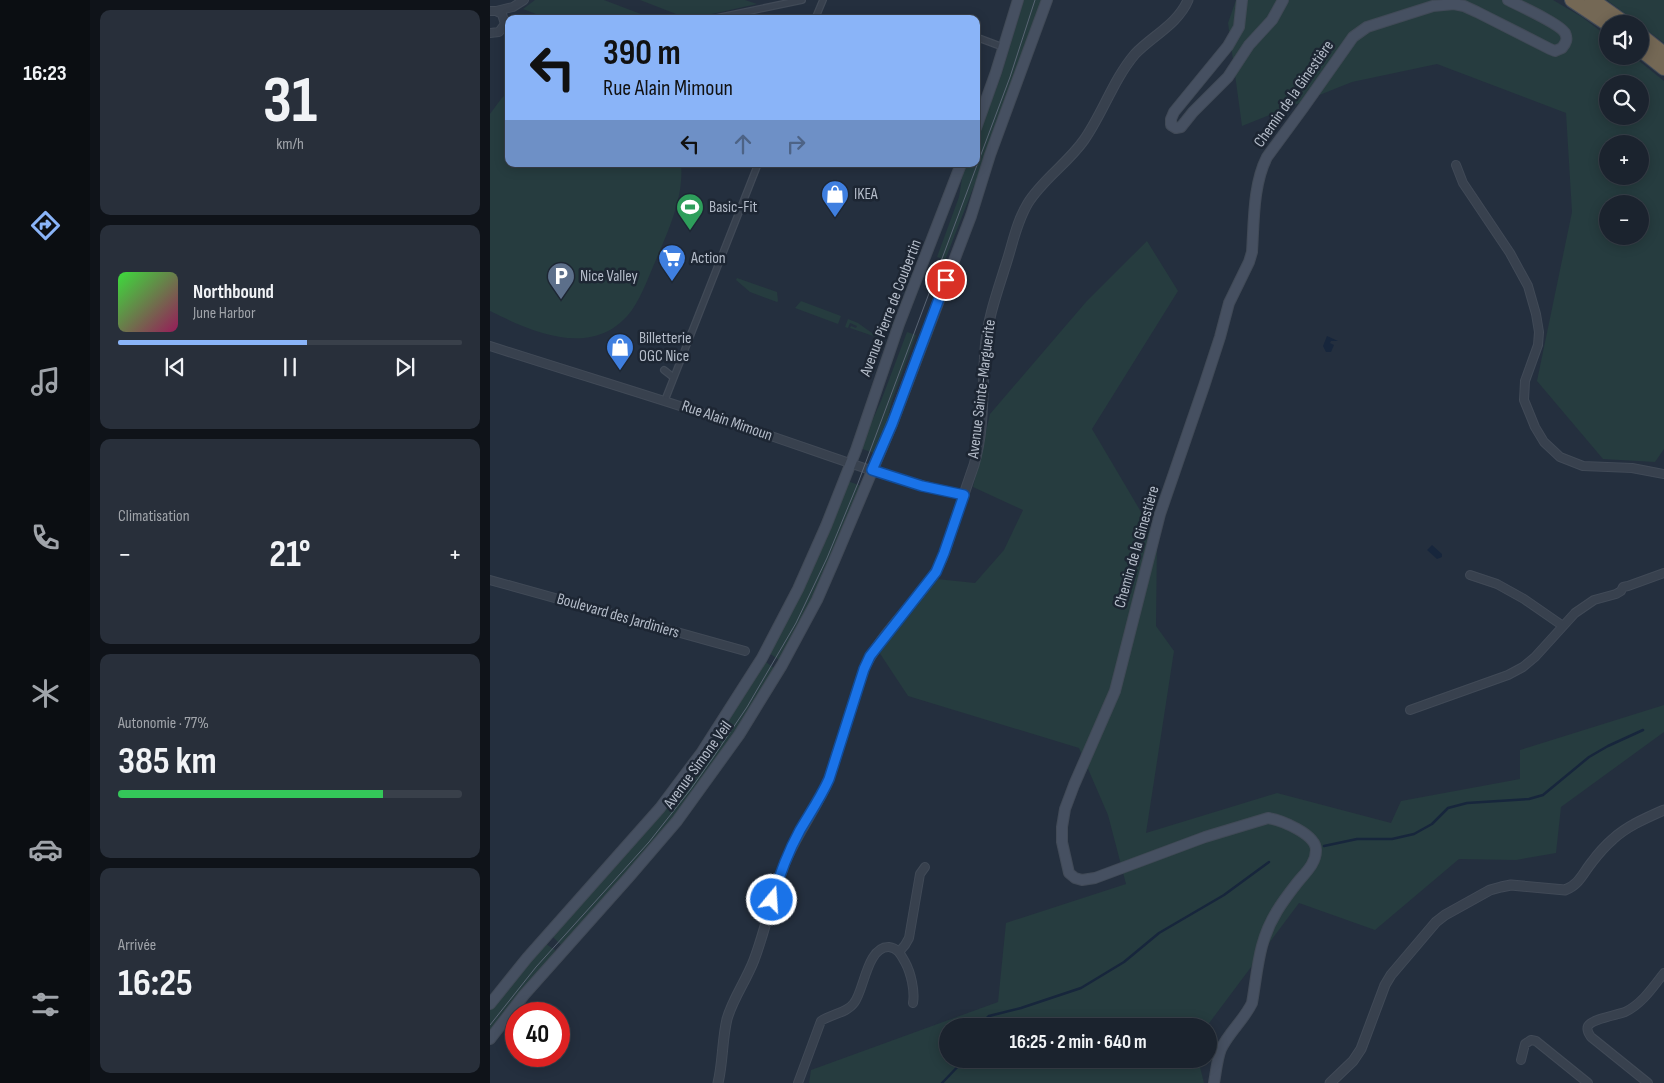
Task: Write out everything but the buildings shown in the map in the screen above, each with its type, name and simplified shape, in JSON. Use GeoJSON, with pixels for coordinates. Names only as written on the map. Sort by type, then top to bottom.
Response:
{"type":"FeatureCollection","features":[{"type":"Feature","properties":{"kind":"highway"},"geometry":{"type":"LineString","coordinates":[[1572,0],[1599,18]]}},
{"type":"Feature","properties":{"kind":"highway"},"geometry":{"type":"LineString","coordinates":[[1592,0],[1613,15]]}},
{"type":"Feature","properties":{"kind":"highway"},"geometry":{"type":"LineString","coordinates":[[1649,42],[1664,54]]}},
{"type":"Feature","properties":{"kind":"highway"},"geometry":{"type":"LineString","coordinates":[[1649,56],[1664,68]]}},
{"type":"Feature","properties":{"kind":"main road"},"geometry":{"type":"LineString","coordinates":[[980,117],[1002,54],[1018,0]]}},
{"type":"Feature","properties":{"kind":"main road"},"geometry":{"type":"LineString","coordinates":[[872,470],[892,424],[971,216],[982,178],[1047,0]]}},
{"type":"Feature","properties":{"kind":"main road"},"geometry":{"type":"LineString","coordinates":[[1242,0],[1239,27],[1228,46],[1174,112],[1171,125],[1176,128],[1181,127],[1193,112],[1228,77],[1249,45],[1272,20],[1283,0]]}},
{"type":"Feature","properties":{"kind":"main road","name":"Chemin de la Ginestière"},"geometry":{"type":"LineString","coordinates":[[1214,1083],[1222,1048],[1248,1012],[1252,1003],[1261,944],[1285,898],[1314,861],[1316,850],[1314,843],[1309,837],[1288,824],[1268,818],[1213,834],[1095,878],[1082,880],[1075,878],[1069,873],[1062,842],[1065,809],[1115,691],[1160,514],[1204,386],[1229,303],[1249,262],[1252,252],[1258,183],[1262,166],[1353,36],[1367,27],[1433,6],[1454,4],[1477,12],[1550,50],[1555,51],[1562,48],[1567,39],[1566,34],[1559,27],[1508,0]]}},
{"type":"Feature","properties":{"kind":"main road","name":"Avenue Pierre de Coubertin"},"geometry":{"type":"LineString","coordinates":[[851,463],[899,324],[959,167]]}},
{"type":"Feature","properties":{"kind":"main road","name":"Avenue Simone Veil"},"geometry":{"type":"LineString","coordinates":[[490,1004],[527,958],[660,808],[721,723],[762,658],[798,589],[851,463]]}},
{"type":"Feature","properties":{"kind":"main road","name":"Avenue Simone Veil"},"geometry":{"type":"LineString","coordinates":[[490,1039],[530,987],[661,840],[739,735],[782,665],[817,600],[847,533],[872,470]]}},
{"type":"Feature","properties":{"kind":"street"},"geometry":{"type":"LineString","coordinates":[[493,11],[513,7],[524,0]]}},
{"type":"Feature","properties":{"kind":"street"},"geometry":{"type":"LineString","coordinates":[[731,15],[802,0]]}},
{"type":"Feature","properties":{"kind":"street"},"geometry":{"type":"LineString","coordinates":[[817,15],[823,0]]}},
{"type":"Feature","properties":{"kind":"street","name":"Avenue Sainte-Marguerite"},"geometry":{"type":"LineString","coordinates":[[718,1083],[731,1005],[753,961],[777,883],[788,856],[829,779],[864,669],[880,642],[936,572],[944,553],[977,452],[991,314],[1021,218],[1028,203],[1040,187],[1084,140],[1111,91],[1134,56],[1152,38],[1176,19],[1188,0]]}},
{"type":"Feature","properties":{"kind":"street"},"geometry":{"type":"LineString","coordinates":[[509,15],[513,7]]}},
{"type":"Feature","properties":{"kind":"street"},"geometry":{"type":"LineString","coordinates":[[490,33],[499,32],[504,27],[504,17],[493,11]]}},
{"type":"Feature","properties":{"kind":"street"},"geometry":{"type":"LineString","coordinates":[[980,38],[1000,46]]}},
{"type":"Feature","properties":{"kind":"street"},"geometry":{"type":"LineString","coordinates":[[1456,165],[1463,183],[1510,253],[1528,286],[1539,332],[1538,345],[1525,381],[1524,400],[1535,427],[1544,442],[1560,457],[1583,466],[1632,468],[1664,474]]}},
{"type":"Feature","properties":{"kind":"street"},"geometry":{"type":"LineString","coordinates":[[665,400],[757,167]]}},
{"type":"Feature","properties":{"kind":"street","name":"Rue Alain Mimoun"},"geometry":{"type":"LineString","coordinates":[[490,346],[665,400],[922,486],[964,495]]}},
{"type":"Feature","properties":{"kind":"street"},"geometry":{"type":"LineString","coordinates":[[664,370],[673,377]]}},
{"type":"Feature","properties":{"kind":"street"},"geometry":{"type":"LineString","coordinates":[[1410,710],[1508,675],[1523,667],[1535,657],[1575,613],[1594,600],[1616,594],[1623,587],[1664,573]]}},
{"type":"Feature","properties":{"kind":"street"},"geometry":{"type":"LineString","coordinates":[[1470,575],[1497,584],[1524,599],[1563,626]]}},
{"type":"Feature","properties":{"kind":"street","name":"Boulevard des Jardiniers"},"geometry":{"type":"LineString","coordinates":[[490,580],[745,651]]}},
{"type":"Feature","properties":{"kind":"street"},"geometry":{"type":"LineString","coordinates":[[1330,1083],[1361,1049],[1385,985],[1391,975],[1440,918],[1490,890],[1501,887],[1511,885],[1565,890],[1571,888],[1577,884],[1591,863],[1614,838],[1630,827],[1664,810]]}},
{"type":"Feature","properties":{"kind":"street"},"geometry":{"type":"LineString","coordinates":[[899,952],[908,938],[920,874],[925,866]]}},
{"type":"Feature","properties":{"kind":"street"},"geometry":{"type":"LineString","coordinates":[[798,1083],[820,1021],[849,1009],[854,1004],[859,996],[861,983],[879,950],[887,947],[895,948],[899,952],[907,966],[915,995],[913,1003]]}},
{"type":"Feature","properties":{"kind":"street"},"geometry":{"type":"LineString","coordinates":[[1648,1083],[1591,1037],[1588,1026],[1593,1022],[1626,1011],[1634,1006],[1650,991],[1664,973]]}},
{"type":"Feature","properties":{"kind":"street"},"geometry":{"type":"LineString","coordinates":[[1521,1060],[1525,1044],[1531,1040],[1536,1040],[1588,1083]]}},
{"type":"Feature","properties":{"kind":"green space"},"geometry":{"type":"Polygon","coordinates":[[[535,0],[604,0],[643,15],[539,15],[523,9],[535,0]]]}},
{"type":"Feature","properties":{"kind":"green space"},"geometry":{"type":"Polygon","coordinates":[[[640,0],[745,0],[757,4],[707,15],[679,15],[640,0]]]}},
{"type":"Feature","properties":{"kind":"green space"},"geometry":{"type":"Polygon","coordinates":[[[1024,0],[1043,0],[945,260],[937,257],[959,197],[964,167],[980,167],[980,131],[1001,76],[1024,0]]]}},
{"type":"Feature","properties":{"kind":"green space"},"geometry":{"type":"Polygon","coordinates":[[[1236,0],[1553,0],[1582,17],[1599,30],[1599,65],[1644,65],[1664,81],[1664,449],[1655,462],[1603,459],[1537,381],[1572,212],[1566,113],[1437,64],[1352,82],[1242,126],[1228,23],[1236,0]]]}},
{"type":"Feature","properties":{"kind":"green space"},"geometry":{"type":"Polygon","coordinates":[[[1607,0],[1664,0],[1664,43],[1649,32],[1649,15],[1627,15],[1607,0]]]}},
{"type":"Feature","properties":{"kind":"green space"},"geometry":{"type":"Polygon","coordinates":[[[505,95],[505,167],[681,167],[680,187],[675,211],[643,290],[632,310],[617,325],[600,334],[582,338],[564,338],[545,334],[490,311],[490,114],[505,95]]]}},
{"type":"Feature","properties":{"kind":"green space"},"geometry":{"type":"Polygon","coordinates":[[[1147,241],[1178,291],[1092,429],[1157,539],[1156,626],[1174,651],[1146,833],[1277,793],[1391,823],[1401,801],[1520,779],[1520,750],[1664,705],[1664,732],[1561,807],[1556,853],[1516,860],[1459,859],[1375,930],[1299,903],[1213,1018],[954,1018],[998,1002],[1006,923],[1126,884],[1108,815],[1079,748],[908,696],[879,652],[937,579],[975,583],[1004,550],[1023,510],[973,487],[990,414],[1086,302],[1147,241]]]}},
{"type":"Feature","properties":{"kind":"green space"},"geometry":{"type":"Polygon","coordinates":[[[737,278],[777,292],[778,301],[750,292],[736,280],[737,278]]]}},
{"type":"Feature","properties":{"kind":"green space"},"geometry":{"type":"Polygon","coordinates":[[[801,301],[841,316],[838,324],[795,308],[801,301]]]}},
{"type":"Feature","properties":{"kind":"green space"},"geometry":{"type":"Polygon","coordinates":[[[848,319],[858,323],[879,338],[850,328],[851,326],[856,328],[857,326],[850,323],[848,328],[845,327],[848,319]]]}},
{"type":"Feature","properties":{"kind":"green space"},"geometry":{"type":"Polygon","coordinates":[[[907,332],[916,335],[891,403],[885,432],[873,453],[860,448],[881,401],[907,332]]]}},
{"type":"Feature","properties":{"kind":"green space"},"geometry":{"type":"Polygon","coordinates":[[[850,482],[860,487],[814,597],[781,660],[779,660],[769,653],[811,569],[850,482]]]}},
{"type":"Feature","properties":{"kind":"green space"},"geometry":{"type":"Polygon","coordinates":[[[764,662],[775,669],[711,770],[642,856],[561,945],[553,935],[633,847],[678,792],[701,760],[764,662]]]}},
{"type":"Feature","properties":{"kind":"green space"},"geometry":{"type":"Polygon","coordinates":[[[546,944],[555,950],[556,952],[515,1002],[505,1002],[505,1014],[490,1032],[490,1010],[546,944]]]}},
{"type":"Feature","properties":{"kind":"green space"},"geometry":{"type":"Polygon","coordinates":[[[939,1023],[939,1068],[1200,1068],[1204,1083],[809,1083],[811,1070],[939,1023]]]}},
{"type":"Feature","properties":{"kind":"water"},"geometry":{"type":"Polygon","coordinates":[[[1327,336],[1338,341],[1331,341],[1330,343],[1334,345],[1331,352],[1326,352],[1323,346],[1327,336]]]}},
{"type":"Feature","properties":{"kind":"water"},"geometry":{"type":"Polygon","coordinates":[[[1432,545],[1442,554],[1442,557],[1437,559],[1427,550],[1432,545]]]}},
{"type":"Feature","properties":{"kind":"waterway"},"geometry":{"type":"LineString","coordinates":[[1324,846],[1357,839],[1392,839],[1414,834],[1432,824],[1448,808],[1467,803],[1529,799],[1543,795],[1589,757],[1643,730]]}},
{"type":"Feature","properties":{"kind":"waterway"},"geometry":{"type":"LineString","coordinates":[[987,1018],[1081,988],[1124,962],[1159,933],[1224,895],[1269,862]]}},
{"type":"Feature","properties":{"kind":"waterway"},"geometry":{"type":"LineString","coordinates":[[942,1083],[956,1068]]}},
{"type":"Feature","properties":{"kind":"tram line"},"geometry":{"type":"LineString","coordinates":[[980,157],[1010,77],[1035,0]]}},
{"type":"Feature","properties":{"kind":"tram line"},"geometry":{"type":"LineString","coordinates":[[490,1025],[536,967],[649,842],[690,790],[747,707],[796,623],[827,558],[858,483],[976,167]]}},
{"type":"Feature","properties":{"kind":"place","name":"IKEA"},"geometry":{"type":"Point","coordinates":[835,218]}},
{"type":"Feature","properties":{"kind":"place","name":"Basic-Fit"},"geometry":{"type":"Point","coordinates":[690,231]}},
{"type":"Feature","properties":{"kind":"place","name":"Action"},"geometry":{"type":"Point","coordinates":[672,282]}},
{"type":"Feature","properties":{"kind":"place","name":"Nice Valley"},"geometry":{"type":"Point","coordinates":[561,300]}},
{"type":"Feature","properties":{"kind":"place","name":"Billetterie OGC Nice"},"geometry":{"type":"Point","coordinates":[620,371]}},
{"type":"Feature","properties":{"kind":"route"},"geometry":{"type":"LineString","coordinates":[[772,900],[788,856],[800,831],[818,803],[829,779],[864,669],[870,656],[936,572],[964,495],[922,486],[872,470],[892,424],[946,280]]}}]}
